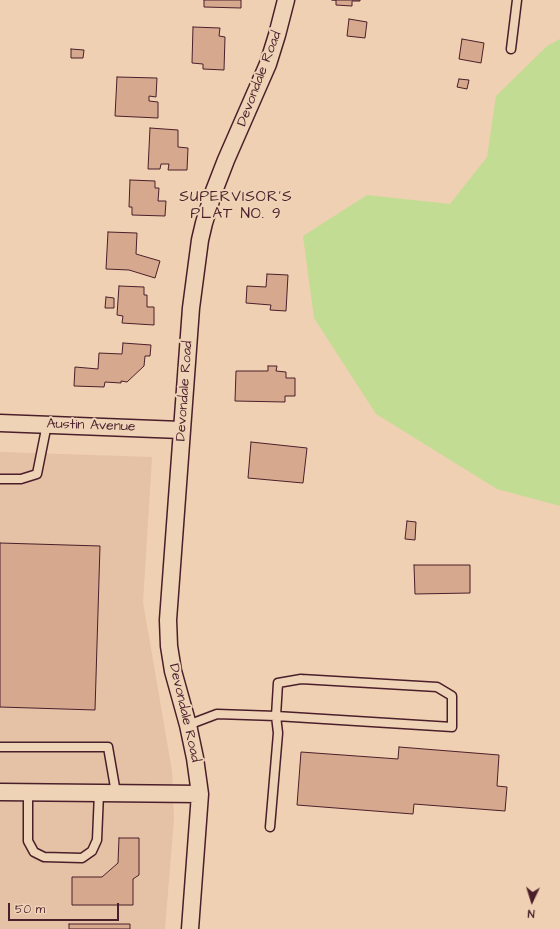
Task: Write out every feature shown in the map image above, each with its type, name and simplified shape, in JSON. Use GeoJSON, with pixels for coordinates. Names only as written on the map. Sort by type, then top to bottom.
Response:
{"type":"FeatureCollection","features":[{"type":"Feature","properties":{"kind":"street","name":"Devondale Road"},"geometry":{"type":"LineString","coordinates":[[190,929],[200,794],[195,758],[188,725],[173,671],[169,646],[168,620],[194,277],[204,223],[221,172],[268,64],[278,35],[286,0]]}},
{"type":"Feature","properties":{"kind":"street","name":"Austin Avenue"},"geometry":{"type":"LineString","coordinates":[[0,423],[182,430]]}},
{"type":"Feature","properties":{"kind":"street"},"geometry":{"type":"LineString","coordinates":[[0,792],[200,794]]}},
{"type":"Feature","properties":{"kind":"lane"},"geometry":{"type":"LineString","coordinates":[[511,49],[517,0]]}},
{"type":"Feature","properties":{"kind":"lane"},"geometry":{"type":"LineString","coordinates":[[0,479],[21,479],[37,474],[47,424]]}},
{"type":"Feature","properties":{"kind":"lane"},"geometry":{"type":"LineString","coordinates":[[188,725],[217,714],[276,716],[452,727],[452,696],[437,687],[301,679],[278,683],[276,716],[278,733],[270,827]]}},
{"type":"Feature","properties":{"kind":"lane"},"geometry":{"type":"LineString","coordinates":[[0,747],[108,747],[116,793]]}},
{"type":"Feature","properties":{"kind":"lane"},"geometry":{"type":"LineString","coordinates":[[28,792],[28,841],[34,852],[44,857],[82,858],[92,851],[97,840],[99,793]]}},
{"type":"Feature","properties":{"kind":"shaded area"},"geometry":{"type":"Polygon","coordinates":[[[0,452],[152,457],[143,602],[172,771],[174,818],[165,929],[0,929],[0,452]]]}},
{"type":"Feature","properties":{"kind":"green space"},"geometry":{"type":"Polygon","coordinates":[[[560,39],[560,506],[497,489],[376,414],[314,318],[303,236],[367,195],[450,204],[487,157],[496,96],[547,46],[560,39]]]}},
{"type":"Feature","properties":{"kind":"building"},"geometry":{"type":"Polygon","coordinates":[[[204,0],[241,0],[241,8],[204,7],[204,0]]]}},
{"type":"Feature","properties":{"kind":"building"},"geometry":{"type":"Polygon","coordinates":[[[336,0],[360,1],[352,1],[352,6],[336,5],[336,0]]]}},
{"type":"Feature","properties":{"kind":"building"},"geometry":{"type":"Polygon","coordinates":[[[349,19],[367,22],[365,38],[347,36],[349,19]]]}},
{"type":"Feature","properties":{"kind":"building"},"geometry":{"type":"Polygon","coordinates":[[[193,27],[220,28],[219,36],[225,37],[224,70],[203,69],[203,64],[192,63],[193,27]]]}},
{"type":"Feature","properties":{"kind":"building"},"geometry":{"type":"Polygon","coordinates":[[[462,39],[484,43],[481,63],[459,59],[462,39]]]}},
{"type":"Feature","properties":{"kind":"building"},"geometry":{"type":"Polygon","coordinates":[[[71,49],[84,50],[83,58],[71,58],[71,49]]]}},
{"type":"Feature","properties":{"kind":"building"},"geometry":{"type":"Polygon","coordinates":[[[117,77],[157,78],[156,97],[149,96],[149,101],[158,102],[158,118],[115,116],[117,77]]]}},
{"type":"Feature","properties":{"kind":"building"},"geometry":{"type":"Polygon","coordinates":[[[459,79],[469,80],[467,89],[457,87],[459,79]]]}},
{"type":"Feature","properties":{"kind":"building"},"geometry":{"type":"Polygon","coordinates":[[[150,128],[178,130],[178,147],[188,148],[187,170],[168,170],[169,164],[161,164],[160,169],[148,169],[150,128]]]}},
{"type":"Feature","properties":{"kind":"building"},"geometry":{"type":"Polygon","coordinates":[[[130,180],[155,181],[155,188],[159,188],[158,201],[166,201],[165,216],[132,215],[132,207],[129,207],[130,180]]]}},
{"type":"Feature","properties":{"kind":"building"},"geometry":{"type":"Polygon","coordinates":[[[108,232],[137,233],[136,254],[160,261],[155,278],[129,270],[106,269],[108,232]]]}},
{"type":"Feature","properties":{"kind":"building"},"geometry":{"type":"Polygon","coordinates":[[[267,274],[288,275],[286,311],[270,310],[271,305],[246,303],[247,286],[266,287],[267,274]]]}},
{"type":"Feature","properties":{"kind":"building"},"geometry":{"type":"Polygon","coordinates":[[[119,286],[144,287],[144,295],[147,295],[147,307],[154,307],[154,325],[122,323],[123,316],[117,315],[119,286]]]}},
{"type":"Feature","properties":{"kind":"building"},"geometry":{"type":"Polygon","coordinates":[[[106,297],[114,298],[114,308],[105,308],[106,297]]]}},
{"type":"Feature","properties":{"kind":"building"},"geometry":{"type":"Polygon","coordinates":[[[123,343],[151,345],[150,356],[145,356],[144,366],[127,382],[105,382],[104,387],[74,386],[75,367],[98,369],[99,353],[122,354],[123,343]]]}},
{"type":"Feature","properties":{"kind":"building"},"geometry":{"type":"Polygon","coordinates":[[[268,366],[277,366],[276,371],[286,372],[286,378],[295,378],[295,396],[285,396],[285,402],[235,401],[236,371],[268,371],[268,366]]]}},
{"type":"Feature","properties":{"kind":"building"},"geometry":{"type":"Polygon","coordinates":[[[251,442],[307,448],[303,483],[248,478],[251,442]]]}},
{"type":"Feature","properties":{"kind":"building"},"geometry":{"type":"Polygon","coordinates":[[[407,521],[416,522],[415,540],[405,539],[407,521]]]}},
{"type":"Feature","properties":{"kind":"building"},"geometry":{"type":"Polygon","coordinates":[[[0,543],[100,546],[95,710],[0,707],[0,543]]]}},
{"type":"Feature","properties":{"kind":"building"},"geometry":{"type":"Polygon","coordinates":[[[414,565],[470,565],[470,593],[415,594],[414,565]]]}},
{"type":"Feature","properties":{"kind":"building"},"geometry":{"type":"Polygon","coordinates":[[[399,747],[499,755],[497,786],[507,787],[505,811],[414,804],[413,814],[297,805],[301,752],[398,759],[399,747]]]}},
{"type":"Feature","properties":{"kind":"building"},"geometry":{"type":"Polygon","coordinates":[[[119,838],[139,838],[139,875],[133,879],[133,905],[72,905],[72,877],[102,877],[118,863],[119,838]]]}},
{"type":"Feature","properties":{"kind":"building"},"geometry":{"type":"Polygon","coordinates":[[[69,924],[130,924],[130,929],[69,929],[69,924]]]}},
{"type":"Feature","properties":{"kind":"district","name":"SUPERVISOR'S PLAT NO. 9"},"geometry":{"type":"Point","coordinates":[236,206]}}]}
